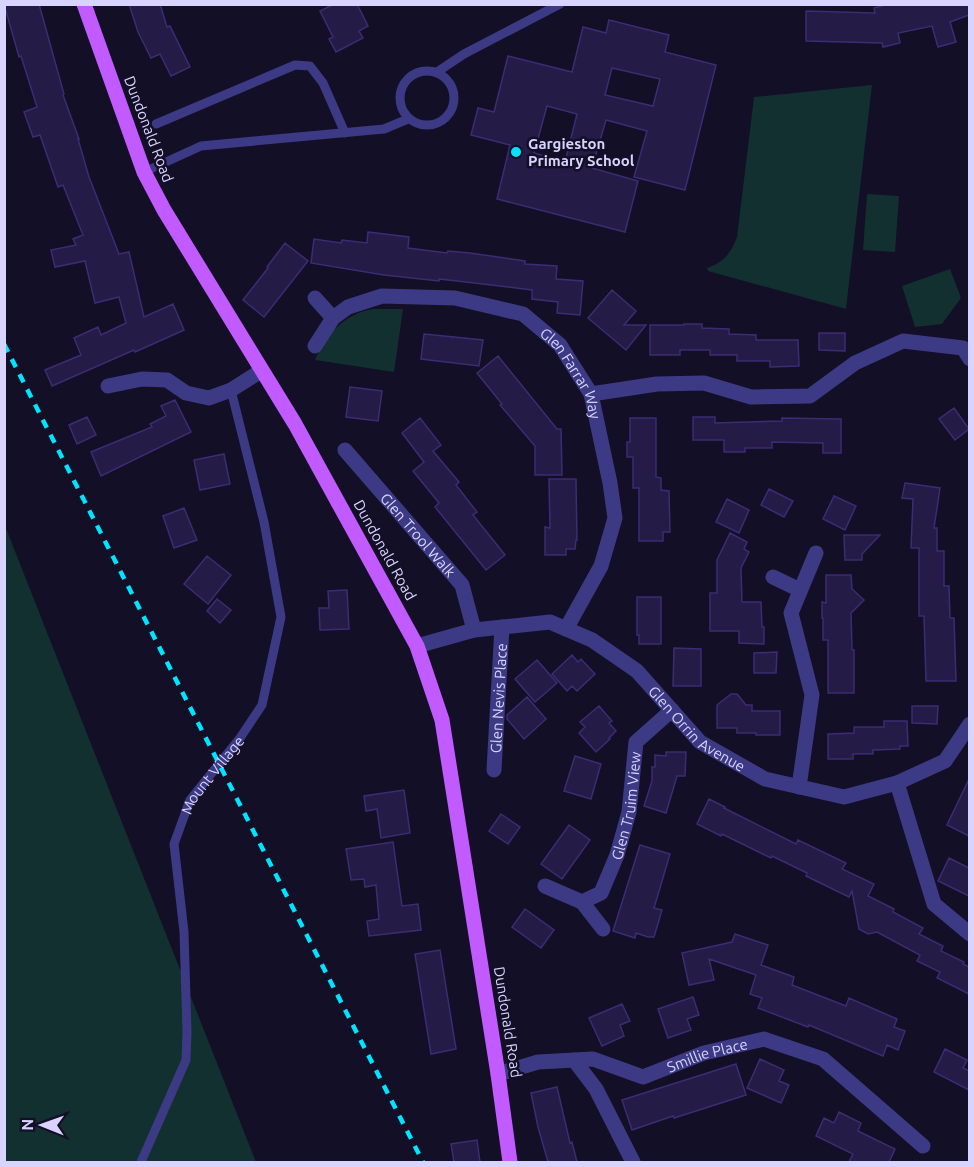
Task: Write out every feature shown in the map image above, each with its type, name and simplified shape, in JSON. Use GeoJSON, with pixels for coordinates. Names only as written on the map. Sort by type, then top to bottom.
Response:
{"type":"FeatureCollection","features":[{"type":"Feature","properties":{"kind":"main road","name":"Dundonald Road"},"geometry":{"type":"LineString","coordinates":[[84,4],[144,172],[164,210],[295,424],[417,646],[442,720],[510,1162]]}},
{"type":"Feature","properties":{"kind":"street","name":"Glen Farrar Way"},"geometry":{"type":"LineString","coordinates":[[315,346],[333,318],[348,307],[382,296],[455,298],[523,314],[560,345],[591,394],[615,518],[601,566],[566,629]]}},
{"type":"Feature","properties":{"kind":"street"},"geometry":{"type":"LineString","coordinates":[[315,298],[333,318]]}},
{"type":"Feature","properties":{"kind":"street"},"geometry":{"type":"LineString","coordinates":[[591,394],[657,384],[704,383],[751,397],[810,396],[855,363],[903,341],[967,349]]}},
{"type":"Feature","properties":{"kind":"street"},"geometry":{"type":"LineString","coordinates":[[108,386],[142,380],[167,380],[186,393],[209,398],[231,390],[261,371]]}},
{"type":"Feature","properties":{"kind":"street","name":"Glen Trool Walk"},"geometry":{"type":"LineString","coordinates":[[345,450],[462,585],[474,630]]}},
{"type":"Feature","properties":{"kind":"street"},"geometry":{"type":"LineString","coordinates":[[799,787],[812,695],[791,613],[816,553]]}},
{"type":"Feature","properties":{"kind":"street"},"geometry":{"type":"LineString","coordinates":[[772,577],[800,590]]}},
{"type":"Feature","properties":{"kind":"street","name":"Glen Orrin Avenue"},"geometry":{"type":"LineString","coordinates":[[417,646],[474,630],[550,622],[592,640],[637,671],[700,742],[765,779],[844,797],[897,783],[945,761],[969,724]]}},
{"type":"Feature","properties":{"kind":"street","name":"Glen Nevis Place"},"geometry":{"type":"LineString","coordinates":[[494,770],[502,627]]}},
{"type":"Feature","properties":{"kind":"street","name":"Glen Truim View"},"geometry":{"type":"LineString","coordinates":[[582,902],[601,893],[617,855],[629,812],[636,742],[672,710]]}},
{"type":"Feature","properties":{"kind":"street"},"geometry":{"type":"LineString","coordinates":[[897,783],[934,904],[969,934]]}},
{"type":"Feature","properties":{"kind":"street"},"geometry":{"type":"LineString","coordinates":[[545,886],[582,902],[603,929]]}},
{"type":"Feature","properties":{"kind":"street","name":"Smillie Place"},"geometry":{"type":"LineString","coordinates":[[498,1074],[538,1062],[593,1059],[643,1077],[704,1053],[764,1039],[823,1059],[923,1146]]}},
{"type":"Feature","properties":{"kind":"street"},"geometry":{"type":"LineString","coordinates":[[574,1060],[596,1089],[633,1162]]}},
{"type":"Feature","properties":{"kind":"lane"},"geometry":{"type":"LineString","coordinates":[[437,72],[464,54],[560,4]]}},
{"type":"Feature","properties":{"kind":"lane"},"geometry":{"type":"LineString","coordinates":[[156,124],[295,65],[304,65],[310,66],[322,83],[345,133]]}},
{"type":"Feature","properties":{"kind":"lane"},"geometry":{"type":"LineString","coordinates":[[429,70],[445,77],[454,92],[452,110],[447,117],[439,123],[428,126],[418,125],[408,118],[402,111],[399,98],[400,89],[405,81],[412,74],[429,70]]}},
{"type":"Feature","properties":{"kind":"lane"},"geometry":{"type":"LineString","coordinates":[[144,172],[201,146],[384,129],[408,118]]}},
{"type":"Feature","properties":{"kind":"lane","name":"Mount Village"},"geometry":{"type":"LineString","coordinates":[[141,1162],[186,1060],[184,932],[174,844],[190,800],[240,738],[262,705],[281,617],[264,522],[231,390]]}},
{"type":"Feature","properties":{"kind":"green space"},"geometry":{"type":"Polygon","coordinates":[[[872,85],[846,309],[708,271],[707,268],[726,256],[737,237],[754,97],[872,85]]]}},
{"type":"Feature","properties":{"kind":"green space"},"geometry":{"type":"Polygon","coordinates":[[[867,194],[899,196],[895,252],[863,250],[867,194]]]}},
{"type":"Feature","properties":{"kind":"green space"},"geometry":{"type":"Polygon","coordinates":[[[950,269],[961,298],[942,324],[915,327],[902,286],[950,269]]]}},
{"type":"Feature","properties":{"kind":"green space"},"geometry":{"type":"Polygon","coordinates":[[[373,309],[403,309],[394,372],[315,360],[337,327],[353,315],[373,309]]]}},
{"type":"Feature","properties":{"kind":"green space"},"geometry":{"type":"Polygon","coordinates":[[[5,526],[256,1162],[5,1162],[5,526]]]}},
{"type":"Feature","properties":{"kind":"building"},"geometry":{"type":"Polygon","coordinates":[[[4,4],[39,4],[63,95],[79,139],[89,177],[119,254],[129,252],[144,317],[173,304],[184,330],[52,386],[45,370],[81,355],[74,338],[98,327],[101,335],[126,323],[119,297],[95,303],[85,261],[55,267],[51,250],[76,245],[73,239],[83,235],[63,185],[58,187],[40,135],[33,137],[24,112],[37,107],[21,56],[19,57],[4,4]]]}},
{"type":"Feature","properties":{"kind":"building"},"geometry":{"type":"Polygon","coordinates":[[[129,4],[160,4],[167,27],[170,26],[190,67],[171,76],[160,54],[151,58],[138,32],[129,4]]]}},
{"type":"Feature","properties":{"kind":"building"},"geometry":{"type":"Polygon","coordinates":[[[334,4],[357,4],[368,26],[359,31],[363,38],[336,52],[329,39],[333,37],[320,11],[334,4]]]}},
{"type":"Feature","properties":{"kind":"building"},"geometry":{"type":"Polygon","coordinates":[[[888,4],[969,4],[969,15],[950,22],[956,42],[938,47],[932,26],[898,33],[900,43],[883,47],[882,43],[806,41],[806,11],[875,13],[874,8],[888,4]]]}},
{"type":"Feature","properties":{"kind":"building"},"geometry":{"type":"Polygon","coordinates":[[[609,20],[669,35],[665,52],[716,65],[685,190],[634,177],[647,131],[606,120],[592,168],[638,181],[625,232],[497,199],[510,145],[471,135],[478,108],[494,112],[508,56],[572,72],[583,27],[606,33],[609,20]],[[612,68],[605,95],[653,106],[660,79],[612,68]],[[547,106],[534,153],[565,162],[577,114],[547,106]]]}},
{"type":"Feature","properties":{"kind":"building"},"geometry":{"type":"Polygon","coordinates":[[[368,232],[409,237],[408,248],[447,253],[448,251],[470,253],[525,261],[525,264],[557,266],[556,279],[583,281],[580,315],[557,313],[558,302],[532,299],[532,290],[384,275],[311,263],[314,239],[341,243],[342,240],[367,243],[368,232]]]}},
{"type":"Feature","properties":{"kind":"building"},"geometry":{"type":"Polygon","coordinates":[[[285,243],[308,261],[264,317],[243,300],[285,243]]]}},
{"type":"Feature","properties":{"kind":"building"},"geometry":{"type":"Polygon","coordinates":[[[612,290],[636,311],[624,325],[646,325],[626,350],[588,318],[612,290]]]}},
{"type":"Feature","properties":{"kind":"building"},"geometry":{"type":"Polygon","coordinates":[[[702,324],[702,328],[729,329],[729,334],[756,335],[756,340],[798,340],[799,366],[770,367],[770,361],[737,361],[737,355],[710,355],[710,350],[680,350],[680,355],[650,355],[650,325],[702,324]]]}},
{"type":"Feature","properties":{"kind":"building"},"geometry":{"type":"Polygon","coordinates":[[[819,333],[845,333],[845,351],[819,350],[819,333]]]}},
{"type":"Feature","properties":{"kind":"building"},"geometry":{"type":"Polygon","coordinates":[[[424,334],[483,340],[479,366],[421,359],[424,334]]]}},
{"type":"Feature","properties":{"kind":"building"},"geometry":{"type":"Polygon","coordinates":[[[498,356],[557,429],[561,429],[562,475],[535,475],[535,446],[500,405],[502,404],[477,373],[498,356]]]}},
{"type":"Feature","properties":{"kind":"building"},"geometry":{"type":"Polygon","coordinates":[[[350,387],[382,391],[378,421],[346,417],[350,387]]]}},
{"type":"Feature","properties":{"kind":"building"},"geometry":{"type":"Polygon","coordinates":[[[175,400],[191,432],[101,476],[91,452],[152,427],[150,424],[166,416],[161,406],[175,400]]]}},
{"type":"Feature","properties":{"kind":"building"},"geometry":{"type":"Polygon","coordinates":[[[954,408],[969,429],[955,440],[939,419],[954,408]]]}},
{"type":"Feature","properties":{"kind":"building"},"geometry":{"type":"Polygon","coordinates":[[[87,417],[96,435],[77,444],[69,425],[87,417]]]}},
{"type":"Feature","properties":{"kind":"building"},"geometry":{"type":"Polygon","coordinates":[[[693,417],[715,417],[715,423],[782,421],[782,418],[841,419],[841,453],[823,453],[823,443],[772,442],[772,448],[745,448],[745,452],[724,452],[724,440],[693,440],[693,417]]]}},
{"type":"Feature","properties":{"kind":"building"},"geometry":{"type":"Polygon","coordinates":[[[420,418],[441,445],[433,451],[459,482],[456,485],[477,512],[473,515],[505,555],[486,570],[435,507],[439,503],[413,471],[424,462],[402,433],[420,418]]]}},
{"type":"Feature","properties":{"kind":"building"},"geometry":{"type":"Polygon","coordinates":[[[630,418],[656,418],[656,477],[661,478],[661,490],[669,491],[670,532],[663,532],[663,541],[639,541],[639,488],[633,488],[633,457],[627,457],[627,442],[630,442],[630,418]]]}},
{"type":"Feature","properties":{"kind":"building"},"geometry":{"type":"Polygon","coordinates":[[[224,454],[230,484],[200,490],[194,460],[224,454]]]}},
{"type":"Feature","properties":{"kind":"building"},"geometry":{"type":"Polygon","coordinates":[[[549,479],[576,479],[577,540],[575,549],[566,549],[566,555],[545,555],[545,527],[550,528],[549,479]]]}},
{"type":"Feature","properties":{"kind":"building"},"geometry":{"type":"Polygon","coordinates":[[[905,483],[940,488],[934,528],[937,528],[937,551],[944,551],[944,586],[949,586],[950,618],[954,618],[956,681],[926,681],[924,616],[919,616],[919,548],[911,548],[913,499],[902,498],[905,483]]]}},
{"type":"Feature","properties":{"kind":"building"},"geometry":{"type":"Polygon","coordinates":[[[769,489],[793,501],[784,517],[761,505],[769,489]]]}},
{"type":"Feature","properties":{"kind":"building"},"geometry":{"type":"Polygon","coordinates":[[[834,496],[856,506],[845,530],[823,519],[834,496]]]}},
{"type":"Feature","properties":{"kind":"building"},"geometry":{"type":"Polygon","coordinates":[[[727,499],[749,510],[739,533],[716,522],[727,499]]]}},
{"type":"Feature","properties":{"kind":"building"},"geometry":{"type":"Polygon","coordinates":[[[184,508],[197,540],[174,548],[163,516],[184,508]]]}},
{"type":"Feature","properties":{"kind":"building"},"geometry":{"type":"Polygon","coordinates":[[[730,533],[747,542],[744,549],[749,552],[741,568],[742,602],[761,602],[764,644],[739,643],[739,631],[710,631],[710,593],[717,593],[717,560],[730,533]]]}},
{"type":"Feature","properties":{"kind":"building"},"geometry":{"type":"Polygon","coordinates":[[[844,535],[880,535],[862,554],[862,560],[845,560],[844,535]]]}},
{"type":"Feature","properties":{"kind":"building"},"geometry":{"type":"Polygon","coordinates":[[[207,556],[231,575],[208,604],[184,584],[207,556]]]}},
{"type":"Feature","properties":{"kind":"building"},"geometry":{"type":"Polygon","coordinates":[[[826,575],[851,575],[852,589],[864,600],[851,613],[854,693],[828,693],[828,640],[823,640],[822,618],[822,602],[826,603],[826,575]]]}},
{"type":"Feature","properties":{"kind":"building"},"geometry":{"type":"Polygon","coordinates":[[[347,590],[349,629],[320,630],[319,608],[329,608],[328,591],[347,590]]]}},
{"type":"Feature","properties":{"kind":"building"},"geometry":{"type":"Polygon","coordinates":[[[637,597],[661,597],[661,644],[639,644],[637,597]]]}},
{"type":"Feature","properties":{"kind":"building"},"geometry":{"type":"Polygon","coordinates":[[[217,599],[231,610],[220,623],[207,611],[217,599]]]}},
{"type":"Feature","properties":{"kind":"building"},"geometry":{"type":"Polygon","coordinates":[[[674,648],[701,649],[701,686],[673,686],[674,648]]]}},
{"type":"Feature","properties":{"kind":"building"},"geometry":{"type":"Polygon","coordinates":[[[777,652],[776,673],[754,673],[754,653],[777,652]]]}},
{"type":"Feature","properties":{"kind":"building"},"geometry":{"type":"Polygon","coordinates":[[[572,655],[578,662],[581,659],[595,674],[577,691],[572,686],[567,691],[552,674],[572,655]]]}},
{"type":"Feature","properties":{"kind":"building"},"geometry":{"type":"Polygon","coordinates":[[[537,660],[557,683],[535,702],[515,679],[537,660]]]}},
{"type":"Feature","properties":{"kind":"building"},"geometry":{"type":"Polygon","coordinates":[[[731,694],[737,694],[746,705],[752,705],[752,711],[780,711],[780,735],[737,733],[737,728],[717,728],[717,705],[731,694]]]}},
{"type":"Feature","properties":{"kind":"building"},"geometry":{"type":"Polygon","coordinates":[[[527,697],[546,719],[524,739],[507,719],[507,715],[527,697]]]}},
{"type":"Feature","properties":{"kind":"building"},"geometry":{"type":"Polygon","coordinates":[[[599,706],[612,721],[609,723],[616,731],[596,752],[579,733],[585,727],[580,722],[599,706]]]}},
{"type":"Feature","properties":{"kind":"building"},"geometry":{"type":"Polygon","coordinates":[[[912,706],[938,706],[937,724],[912,723],[912,706]]]}},
{"type":"Feature","properties":{"kind":"building"},"geometry":{"type":"Polygon","coordinates":[[[884,721],[907,721],[908,746],[900,746],[900,749],[873,750],[873,754],[853,754],[853,759],[828,759],[828,734],[854,733],[854,727],[884,727],[884,721]]]}},
{"type":"Feature","properties":{"kind":"building"},"geometry":{"type":"Polygon","coordinates":[[[666,752],[686,752],[685,776],[677,776],[666,813],[644,806],[652,781],[655,755],[666,756],[666,752]]]}},
{"type":"Feature","properties":{"kind":"building"},"geometry":{"type":"Polygon","coordinates":[[[575,756],[601,764],[591,799],[564,791],[575,756]]]}},
{"type":"Feature","properties":{"kind":"building"},"geometry":{"type":"Polygon","coordinates":[[[969,779],[969,836],[947,825],[969,779]]]}},
{"type":"Feature","properties":{"kind":"building"},"geometry":{"type":"Polygon","coordinates":[[[404,790],[410,833],[381,838],[377,809],[366,811],[364,796],[404,790]]]}},
{"type":"Feature","properties":{"kind":"building"},"geometry":{"type":"Polygon","coordinates":[[[709,799],[796,844],[798,840],[846,863],[842,869],[874,884],[868,896],[894,909],[893,912],[923,928],[919,934],[943,946],[941,951],[964,962],[963,964],[969,967],[969,994],[937,978],[940,972],[917,961],[920,955],[877,932],[868,934],[859,929],[852,891],[849,897],[772,856],[771,858],[697,824],[709,799]]]}},
{"type":"Feature","properties":{"kind":"building"},"geometry":{"type":"Polygon","coordinates":[[[501,814],[520,827],[508,844],[489,831],[501,814]]]}},
{"type":"Feature","properties":{"kind":"building"},"geometry":{"type":"Polygon","coordinates":[[[569,825],[590,840],[562,879],[541,864],[569,825]]]}},
{"type":"Feature","properties":{"kind":"building"},"geometry":{"type":"Polygon","coordinates":[[[393,842],[402,906],[418,904],[421,930],[369,936],[367,921],[379,919],[376,885],[365,887],[364,879],[351,880],[346,849],[393,842]]]}},
{"type":"Feature","properties":{"kind":"building"},"geometry":{"type":"Polygon","coordinates":[[[640,845],[670,854],[654,908],[662,910],[654,937],[636,933],[635,938],[613,931],[640,845]]]}},
{"type":"Feature","properties":{"kind":"building"},"geometry":{"type":"Polygon","coordinates":[[[949,858],[969,868],[969,896],[938,881],[949,858]]]}},
{"type":"Feature","properties":{"kind":"building"},"geometry":{"type":"Polygon","coordinates":[[[525,909],[554,930],[541,948],[512,927],[525,909]]]}},
{"type":"Feature","properties":{"kind":"building"},"geometry":{"type":"Polygon","coordinates":[[[735,934],[768,945],[761,965],[794,977],[792,985],[846,1006],[849,998],[897,1019],[894,1027],[905,1031],[898,1050],[887,1045],[883,1056],[809,1025],[808,1027],[758,1008],[762,998],[750,994],[756,975],[709,959],[714,980],[689,985],[682,953],[732,942],[735,934]]]}},
{"type":"Feature","properties":{"kind":"building"},"geometry":{"type":"Polygon","coordinates":[[[440,950],[456,1049],[431,1054],[415,954],[440,950]]]}},
{"type":"Feature","properties":{"kind":"building"},"geometry":{"type":"Polygon","coordinates":[[[693,997],[699,1015],[687,1019],[691,1030],[668,1038],[658,1009],[693,997]]]}},
{"type":"Feature","properties":{"kind":"building"},"geometry":{"type":"Polygon","coordinates":[[[622,1004],[630,1021],[620,1025],[624,1036],[602,1046],[589,1018],[622,1004]]]}},
{"type":"Feature","properties":{"kind":"building"},"geometry":{"type":"Polygon","coordinates":[[[945,1049],[967,1060],[963,1068],[969,1071],[969,1090],[934,1072],[945,1049]]]}},
{"type":"Feature","properties":{"kind":"building"},"geometry":{"type":"Polygon","coordinates":[[[760,1059],[784,1070],[779,1081],[789,1085],[781,1103],[747,1088],[760,1059]]]}},
{"type":"Feature","properties":{"kind":"building"},"geometry":{"type":"Polygon","coordinates":[[[736,1064],[746,1095],[632,1130],[622,1100],[736,1064]]]}},
{"type":"Feature","properties":{"kind":"building"},"geometry":{"type":"Polygon","coordinates":[[[557,1087],[570,1143],[572,1142],[577,1162],[548,1162],[538,1127],[531,1093],[557,1087]]]}},
{"type":"Feature","properties":{"kind":"building"},"geometry":{"type":"Polygon","coordinates":[[[839,1112],[861,1123],[858,1131],[895,1149],[889,1162],[849,1162],[853,1154],[816,1136],[824,1118],[834,1123],[839,1112]]]}},
{"type":"Feature","properties":{"kind":"building"},"geometry":{"type":"Polygon","coordinates":[[[477,1140],[480,1162],[454,1162],[451,1144],[477,1140]]]}},
{"type":"Feature","properties":{"kind":"railway"},"geometry":{"type":"LineString","coordinates":[[4,344],[423,1162]]}},
{"type":"Feature","properties":{"kind":"place","name":"Gargieston Primary School"},"geometry":{"type":"Point","coordinates":[516,152]}}]}
